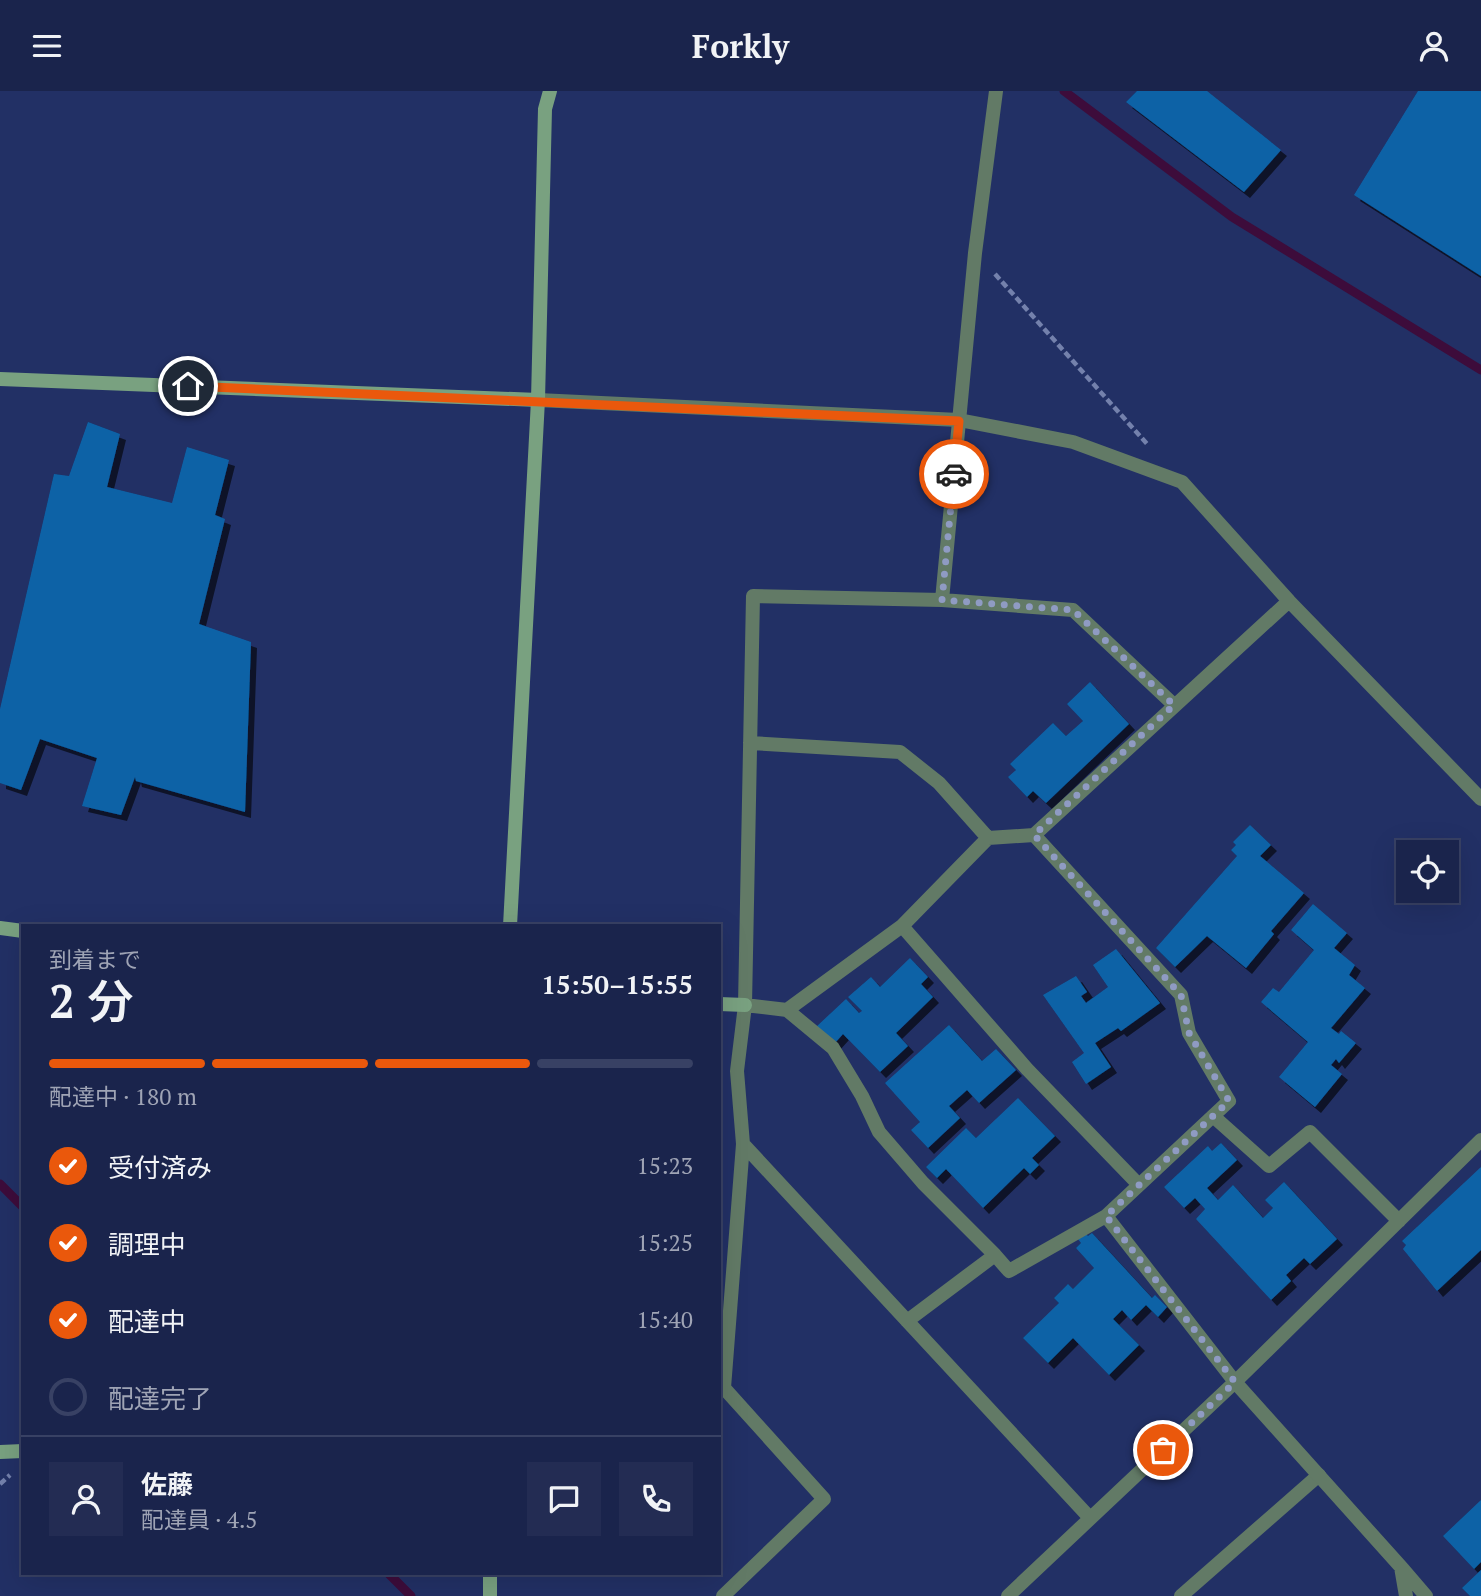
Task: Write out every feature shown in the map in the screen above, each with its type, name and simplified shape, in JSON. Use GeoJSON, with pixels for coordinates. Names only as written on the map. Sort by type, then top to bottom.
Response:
{"type":"FeatureCollection","features":[{"type":"Feature","properties":{"kind":"street"},"geometry":{"type":"LineString","coordinates":[[510,924],[538,400],[545,109],[550,91]]}},
{"type":"Feature","properties":{"kind":"street"},"geometry":{"type":"LineString","coordinates":[[942,600],[975,253],[996,91]]}},
{"type":"Feature","properties":{"kind":"street"},"geometry":{"type":"LineString","coordinates":[[0,378],[538,400],[959,421],[1073,442],[1182,482],[1289,601],[1481,799]]}},
{"type":"Feature","properties":{"kind":"street"},"geometry":{"type":"LineString","coordinates":[[723,1596],[824,1499],[724,1388],[743,1144],[737,1071],[745,1005],[753,596],[942,600],[1073,610],[1174,705]]}},
{"type":"Feature","properties":{"kind":"street"},"geometry":{"type":"LineString","coordinates":[[787,1010],[902,926],[988,838],[1034,835],[1289,601]]}},
{"type":"Feature","properties":{"kind":"street"},"geometry":{"type":"LineString","coordinates":[[750,743],[900,752],[939,783],[988,838]]}},
{"type":"Feature","properties":{"kind":"street"},"geometry":{"type":"LineString","coordinates":[[721,1004],[787,1010],[833,1048],[862,1096],[878,1132],[923,1183],[1009,1271],[1106,1216],[1229,1101],[1189,1033],[1181,995],[1034,835]]}},
{"type":"Feature","properties":{"kind":"street"},"geometry":{"type":"LineString","coordinates":[[902,926],[1027,1069],[1139,1185]]}},
{"type":"Feature","properties":{"kind":"street"},"geometry":{"type":"LineString","coordinates":[[0,928],[21,930]]}},
{"type":"Feature","properties":{"kind":"street"},"geometry":{"type":"LineString","coordinates":[[1213,1116],[1269,1166],[1310,1132],[1399,1221]]}},
{"type":"Feature","properties":{"kind":"street"},"geometry":{"type":"LineString","coordinates":[[1008,1596],[1235,1382],[1481,1140]]}},
{"type":"Feature","properties":{"kind":"street"},"geometry":{"type":"LineString","coordinates":[[743,1144],[1090,1518]]}},
{"type":"Feature","properties":{"kind":"street"},"geometry":{"type":"LineString","coordinates":[[1106,1216],[1235,1382],[1426,1596]]}},
{"type":"Feature","properties":{"kind":"street"},"geometry":{"type":"LineString","coordinates":[[907,1321],[995,1255]]}},
{"type":"Feature","properties":{"kind":"street"},"geometry":{"type":"LineString","coordinates":[[0,1452],[21,1451]]}},
{"type":"Feature","properties":{"kind":"street"},"geometry":{"type":"LineString","coordinates":[[1181,1596],[1319,1475]]}},
{"type":"Feature","properties":{"kind":"street"},"geometry":{"type":"LineString","coordinates":[[1401,1566],[1406,1596]]}},
{"type":"Feature","properties":{"kind":"street"},"geometry":{"type":"LineString","coordinates":[[490,1575],[490,1596]]}},
{"type":"Feature","properties":{"kind":"path"},"geometry":{"type":"LineString","coordinates":[[975,253],[1155,452]]}},
{"type":"Feature","properties":{"kind":"building"},"geometry":{"type":"Polygon","coordinates":[[[1137,91],[1207,91],[1281,150],[1244,192],[1126,102],[1137,91]]]}},
{"type":"Feature","properties":{"kind":"building"},"geometry":{"type":"Polygon","coordinates":[[[1418,91],[1481,91],[1481,276],[1354,195],[1418,91]]]}},
{"type":"Feature","properties":{"kind":"building"},"geometry":{"type":"Polygon","coordinates":[[[88,422],[120,434],[107,487],[172,503],[187,447],[229,460],[215,515],[225,519],[199,624],[251,642],[245,812],[136,781],[135,777],[121,815],[82,806],[97,758],[40,739],[21,790],[0,783],[0,709],[54,474],[69,476],[88,422]]]}},
{"type":"Feature","properties":{"kind":"building"},"geometry":{"type":"Polygon","coordinates":[[[1090,682],[1129,724],[1046,803],[1033,791],[1027,797],[1008,777],[1016,770],[1010,764],[1053,723],[1066,736],[1083,721],[1067,704],[1090,682]]]}},
{"type":"Feature","properties":{"kind":"building"},"geometry":{"type":"Polygon","coordinates":[[[1250,825],[1271,845],[1260,856],[1304,893],[1271,931],[1274,934],[1246,968],[1207,936],[1175,967],[1156,948],[1237,856],[1231,850],[1236,845],[1233,842],[1250,825]]]}},
{"type":"Feature","properties":{"kind":"building"},"geometry":{"type":"Polygon","coordinates":[[[1313,904],[1347,933],[1334,948],[1355,965],[1349,975],[1365,988],[1331,1028],[1339,1034],[1341,1031],[1356,1043],[1339,1063],[1336,1059],[1331,1065],[1342,1074],[1315,1107],[1279,1077],[1308,1042],[1261,1002],[1273,988],[1279,992],[1314,950],[1291,930],[1313,904]]]}},
{"type":"Feature","properties":{"kind":"building"},"geometry":{"type":"Polygon","coordinates":[[[1116,949],[1160,1003],[1121,1031],[1118,1028],[1095,1043],[1111,1067],[1086,1084],[1072,1062],[1084,1053],[1043,995],[1076,976],[1087,992],[1081,996],[1086,1003],[1108,987],[1093,965],[1116,949]]]}},
{"type":"Feature","properties":{"kind":"building"},"geometry":{"type":"Polygon","coordinates":[[[910,958],[928,977],[921,984],[933,997],[896,1033],[908,1046],[880,1072],[843,1034],[834,1044],[816,1027],[846,999],[859,1013],[862,1011],[848,997],[871,977],[880,987],[910,958]]]}},
{"type":"Feature","properties":{"kind":"building"},"geometry":{"type":"Polygon","coordinates":[[[949,1025],[982,1061],[996,1049],[1016,1070],[979,1103],[967,1090],[949,1106],[960,1118],[928,1148],[911,1130],[920,1122],[885,1083],[949,1025]]]}},
{"type":"Feature","properties":{"kind":"building"},"geometry":{"type":"Polygon","coordinates":[[[1018,1098],[1055,1136],[1032,1158],[1039,1165],[1030,1174],[1024,1168],[983,1208],[946,1169],[937,1178],[926,1167],[966,1128],[976,1138],[1018,1098]]]}},
{"type":"Feature","properties":{"kind":"building"},"geometry":{"type":"Polygon","coordinates":[[[1221,1143],[1237,1160],[1207,1188],[1218,1200],[1233,1185],[1263,1218],[1273,1208],[1265,1200],[1284,1182],[1337,1239],[1310,1264],[1304,1258],[1286,1275],[1291,1281],[1271,1300],[1196,1219],[1205,1209],[1195,1198],[1184,1208],[1164,1187],[1208,1146],[1212,1151],[1221,1143]]]}},
{"type":"Feature","properties":{"kind":"building"},"geometry":{"type":"Polygon","coordinates":[[[1481,1167],[1481,1250],[1437,1291],[1403,1249],[1406,1245],[1402,1241],[1481,1167]]]}},
{"type":"Feature","properties":{"kind":"building"},"geometry":{"type":"Polygon","coordinates":[[[1085,1233],[1088,1236],[1092,1233],[1152,1298],[1155,1295],[1167,1307],[1158,1317],[1146,1305],[1131,1320],[1122,1310],[1113,1319],[1139,1345],[1109,1375],[1073,1338],[1048,1363],[1023,1338],[1059,1303],[1054,1298],[1068,1284],[1073,1289],[1094,1268],[1076,1248],[1081,1243],[1078,1239],[1085,1233]]]}},
{"type":"Feature","properties":{"kind":"building"},"geometry":{"type":"Polygon","coordinates":[[[1481,1500],[1481,1562],[1474,1569],[1443,1536],[1481,1500]]]}},
{"type":"Feature","properties":{"kind":"building"},"geometry":{"type":"Polygon","coordinates":[[[1481,1570],[1481,1596],[1470,1596],[1462,1588],[1481,1570]]]}},
{"type":"Feature","properties":{"kind":"waterway"},"geometry":{"type":"LineString","coordinates":[[1064,91],[1232,217],[1481,370]]}},
{"type":"Feature","properties":{"kind":"waterway"},"geometry":{"type":"LineString","coordinates":[[0,1184],[21,1205]]}},
{"type":"Feature","properties":{"kind":"waterway"},"geometry":{"type":"LineString","coordinates":[[390,1575],[411,1596]]}},
{"type":"Feature","properties":{"kind":"way so far"},"geometry":{"type":"LineString","coordinates":[[954,474],[942,600],[1073,610],[1174,705],[1034,835],[1181,995],[1189,1033],[1229,1101],[1106,1216],[1235,1382],[1163,1450]]}},
{"type":"Feature","properties":{"kind":"route"},"geometry":{"type":"LineString","coordinates":[[188,386],[959,421],[954,474]]}}]}
